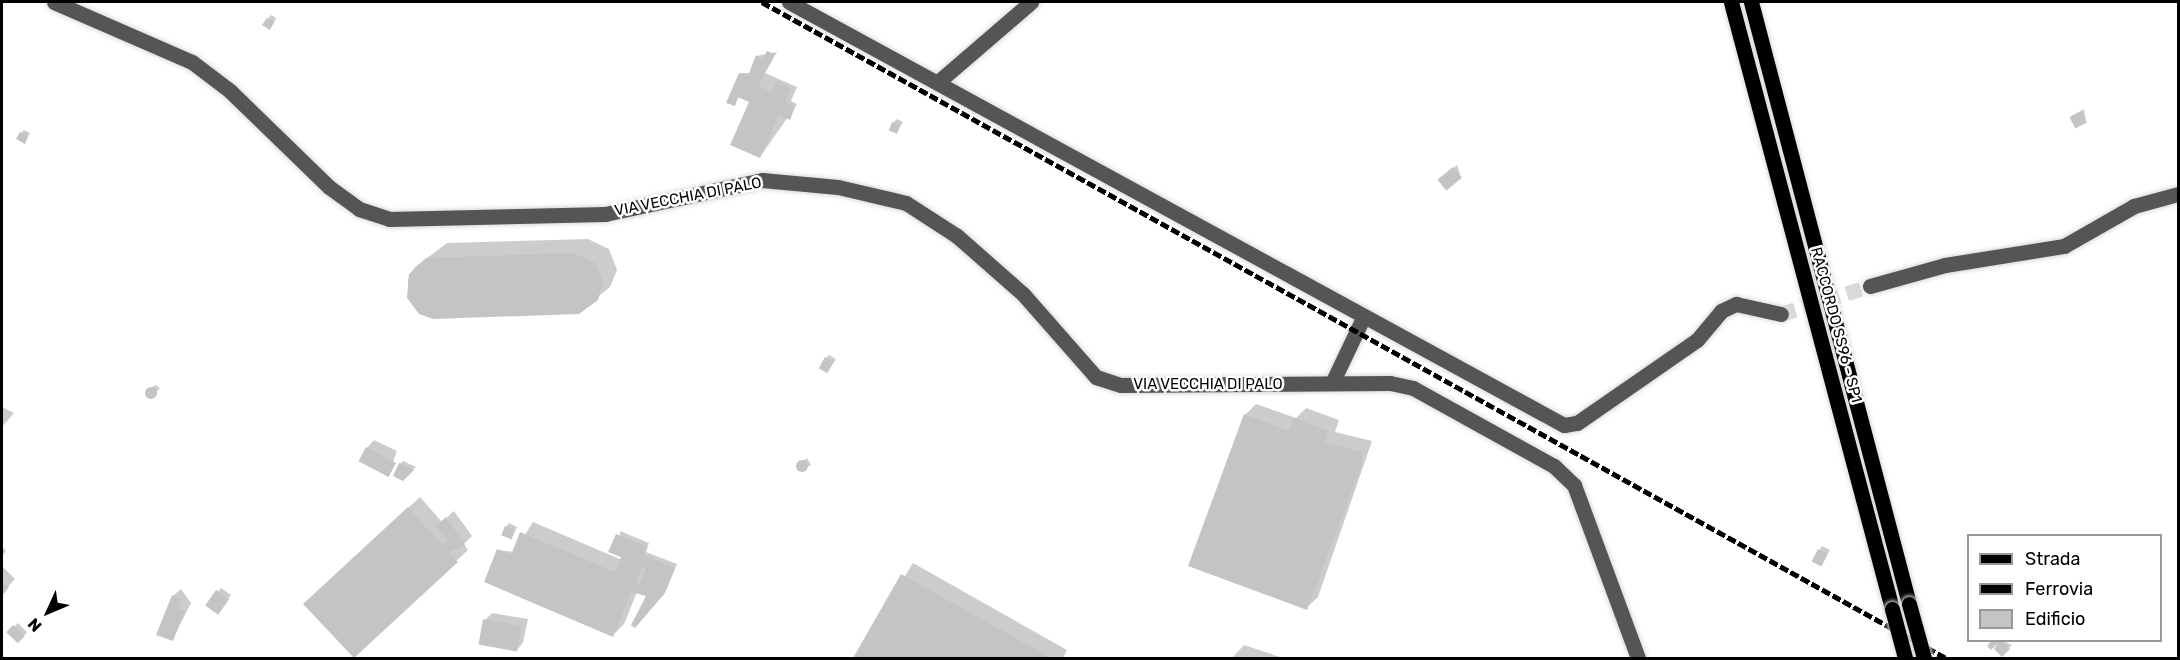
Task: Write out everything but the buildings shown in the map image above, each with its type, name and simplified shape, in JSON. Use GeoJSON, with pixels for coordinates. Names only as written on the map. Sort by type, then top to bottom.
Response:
{"type":"FeatureCollection","features":[{"type":"Feature","properties":{"kind":"main road","name":"RACCORDO SS96 - SP1"},"geometry":{"type":"LineString","coordinates":[[1731,2],[1905,658]]}},
{"type":"Feature","properties":{"kind":"main road","name":"RACCORDO SS96 - SP1"},"geometry":{"type":"LineString","coordinates":[[1751,2],[1924,658]]}},
{"type":"Feature","properties":{"kind":"street","name":"VIA VECCHIA DI PALO"},"geometry":{"type":"LineString","coordinates":[[54,2],[192,62],[230,91],[329,187],[359,209],[389,219],[605,214],[762,180],[838,187],[906,203],[957,236],[1023,294],[1096,376],[1121,385],[1332,383],[1413,388],[1554,466],[1574,485],[1586,510],[1638,658]]}},
{"type":"Feature","properties":{"kind":"street"},"geometry":{"type":"LineString","coordinates":[[789,2],[1363,318],[1564,425],[1577,423],[1697,339],[1721,311],[1736,304],[1781,314]]}},
{"type":"Feature","properties":{"kind":"street"},"geometry":{"type":"LineString","coordinates":[[938,82],[1031,2]]}},
{"type":"Feature","properties":{"kind":"street"},"geometry":{"type":"LineString","coordinates":[[1870,286],[1945,265],[2064,246],[2134,206],[2178,194]]}},
{"type":"Feature","properties":{"kind":"street"},"geometry":{"type":"LineString","coordinates":[[1332,383],[1363,318]]}},
{"type":"Feature","properties":{"kind":"tunnel"},"geometry":{"type":"LineString","coordinates":[[1781,314],[1870,286]]}},
{"type":"Feature","properties":{"kind":"railway"},"geometry":{"type":"LineString","coordinates":[[762,2],[1946,658]]}}]}
